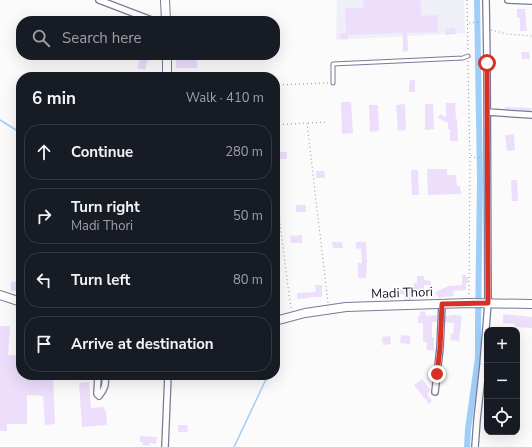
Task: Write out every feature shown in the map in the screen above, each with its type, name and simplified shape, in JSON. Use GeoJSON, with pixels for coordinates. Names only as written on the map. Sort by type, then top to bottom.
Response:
{"type":"FeatureCollection","features":[{"type":"Feature","properties":{"kind":"main road"},"geometry":{"type":"LineString","coordinates":[[165,0],[166,16]]}},
{"type":"Feature","properties":{"kind":"main road"},"geometry":{"type":"LineString","coordinates":[[167,60],[167,72]]}},
{"type":"Feature","properties":{"kind":"main road"},"geometry":{"type":"LineString","coordinates":[[0,295],[16,300]]}},
{"type":"Feature","properties":{"kind":"main road","name":"Madi Thori"},"geometry":{"type":"LineString","coordinates":[[280,320],[305,313],[346,307],[470,303],[532,304]]}},
{"type":"Feature","properties":{"kind":"street"},"geometry":{"type":"LineString","coordinates":[[99,0],[141,16]]}},
{"type":"Feature","properties":{"kind":"street"},"geometry":{"type":"LineString","coordinates":[[475,447],[483,365],[485,303],[487,112],[486,0]]}},
{"type":"Feature","properties":{"kind":"street"},"geometry":{"type":"LineString","coordinates":[[508,0],[532,1]]}},
{"type":"Feature","properties":{"kind":"street"},"geometry":{"type":"LineString","coordinates":[[487,112],[532,115]]}},
{"type":"Feature","properties":{"kind":"street"},"geometry":{"type":"LineString","coordinates":[[435,392],[440,348],[442,304]]}},
{"type":"Feature","properties":{"kind":"street"},"geometry":{"type":"LineString","coordinates":[[98,380],[97,394],[99,396],[104,390],[106,380]]}},
{"type":"Feature","properties":{"kind":"street"},"geometry":{"type":"LineString","coordinates":[[165,447],[168,380]]}},
{"type":"Feature","properties":{"kind":"lane"},"geometry":{"type":"LineString","coordinates":[[333,83],[333,64],[463,58],[468,56]]}},
{"type":"Feature","properties":{"kind":"path"},"geometry":{"type":"LineString","coordinates":[[468,23],[481,22]]}},
{"type":"Feature","properties":{"kind":"path"},"geometry":{"type":"LineString","coordinates":[[486,29],[507,34],[532,36]]}},
{"type":"Feature","properties":{"kind":"path"},"geometry":{"type":"LineString","coordinates":[[280,85],[333,83]]}},
{"type":"Feature","properties":{"kind":"path"},"geometry":{"type":"LineString","coordinates":[[468,115],[470,155],[470,303]]}},
{"type":"Feature","properties":{"kind":"path"},"geometry":{"type":"LineString","coordinates":[[280,125],[327,122]]}},
{"type":"Feature","properties":{"kind":"path"},"geometry":{"type":"LineString","coordinates":[[307,123],[328,310]]}},
{"type":"Feature","properties":{"kind":"path"},"geometry":{"type":"LineString","coordinates":[[470,155],[473,157],[481,157]]}},
{"type":"Feature","properties":{"kind":"path"},"geometry":{"type":"LineString","coordinates":[[470,161],[473,157]]}},
{"type":"Feature","properties":{"kind":"path"},"geometry":{"type":"LineString","coordinates":[[280,223],[293,316]]}},
{"type":"Feature","properties":{"kind":"shaded area"},"geometry":{"type":"Polygon","coordinates":[[[337,0],[464,0],[465,33],[336,40],[337,0]]]}},
{"type":"Feature","properties":{"kind":"building"},"geometry":{"type":"Polygon","coordinates":[[[363,0],[421,0],[421,16],[437,15],[438,32],[407,33],[408,51],[403,52],[403,33],[348,35],[348,39],[340,39],[340,34],[346,33],[345,8],[363,8],[363,0]]]}},
{"type":"Feature","properties":{"kind":"building"},"geometry":{"type":"Polygon","coordinates":[[[517,9],[525,9],[527,31],[520,31],[520,18],[517,18],[517,9]]]}},
{"type":"Feature","properties":{"kind":"building"},"geometry":{"type":"Polygon","coordinates":[[[455,28],[456,34],[445,35],[445,29],[455,28]]]}},
{"type":"Feature","properties":{"kind":"building"},"geometry":{"type":"Polygon","coordinates":[[[521,52],[529,52],[530,59],[522,59],[521,52]]]}},
{"type":"Feature","properties":{"kind":"building"},"geometry":{"type":"Polygon","coordinates":[[[139,60],[148,60],[145,70],[137,68],[139,60]]]}},
{"type":"Feature","properties":{"kind":"building"},"geometry":{"type":"Polygon","coordinates":[[[176,60],[197,60],[197,68],[176,68],[176,60]]]}},
{"type":"Feature","properties":{"kind":"building"},"geometry":{"type":"Polygon","coordinates":[[[410,80],[415,80],[415,92],[409,92],[410,80]]]}},
{"type":"Feature","properties":{"kind":"building"},"geometry":{"type":"Polygon","coordinates":[[[341,102],[351,102],[353,133],[342,134],[341,102]]]}},
{"type":"Feature","properties":{"kind":"building"},"geometry":{"type":"Polygon","coordinates":[[[446,103],[455,103],[458,141],[450,141],[450,129],[448,129],[448,123],[438,118],[440,114],[446,117],[446,103]]]}},
{"type":"Feature","properties":{"kind":"building"},"geometry":{"type":"Polygon","coordinates":[[[405,104],[406,130],[398,131],[396,105],[405,104]]]}},
{"type":"Feature","properties":{"kind":"building"},"geometry":{"type":"Polygon","coordinates":[[[425,104],[433,104],[434,129],[425,130],[425,104]]]}},
{"type":"Feature","properties":{"kind":"building"},"geometry":{"type":"Polygon","coordinates":[[[369,105],[378,105],[379,131],[370,132],[369,105]]]}},
{"type":"Feature","properties":{"kind":"building"},"geometry":{"type":"Polygon","coordinates":[[[505,107],[532,108],[531,111],[505,109],[505,107]]]}},
{"type":"Feature","properties":{"kind":"building"},"geometry":{"type":"Polygon","coordinates":[[[514,134],[515,150],[507,151],[505,135],[514,134]]]}},
{"type":"Feature","properties":{"kind":"building"},"geometry":{"type":"Polygon","coordinates":[[[280,152],[287,152],[287,159],[280,159],[280,152]]]}},
{"type":"Feature","properties":{"kind":"building"},"geometry":{"type":"Polygon","coordinates":[[[427,169],[447,169],[447,175],[456,175],[457,186],[460,186],[461,194],[428,195],[427,169]]]}},
{"type":"Feature","properties":{"kind":"building"},"geometry":{"type":"Polygon","coordinates":[[[411,170],[418,170],[419,195],[412,195],[411,170]]]}},
{"type":"Feature","properties":{"kind":"building"},"geometry":{"type":"Polygon","coordinates":[[[316,171],[324,171],[325,178],[316,178],[316,171]]]}},
{"type":"Feature","properties":{"kind":"building"},"geometry":{"type":"Polygon","coordinates":[[[511,180],[517,180],[518,201],[512,201],[511,180]]]}},
{"type":"Feature","properties":{"kind":"building"},"geometry":{"type":"Polygon","coordinates":[[[296,205],[306,205],[306,212],[296,212],[296,205]]]}},
{"type":"Feature","properties":{"kind":"building"},"geometry":{"type":"Polygon","coordinates":[[[302,235],[302,243],[291,243],[290,236],[302,235]]]}},
{"type":"Feature","properties":{"kind":"building"},"geometry":{"type":"Polygon","coordinates":[[[332,242],[342,242],[343,248],[333,248],[332,242]]]}},
{"type":"Feature","properties":{"kind":"building"},"geometry":{"type":"Polygon","coordinates":[[[356,242],[366,242],[366,278],[358,278],[358,263],[362,263],[361,248],[356,249],[356,242]]]}},
{"type":"Feature","properties":{"kind":"building"},"geometry":{"type":"Polygon","coordinates":[[[462,275],[466,275],[466,277],[468,277],[466,290],[453,291],[454,296],[439,298],[435,292],[449,286],[462,285],[462,275]]]}},
{"type":"Feature","properties":{"kind":"building"},"geometry":{"type":"Polygon","coordinates":[[[417,276],[424,276],[424,280],[431,281],[431,285],[424,285],[424,294],[412,295],[413,299],[405,300],[404,294],[395,295],[395,291],[404,289],[403,288],[414,287],[414,283],[417,283],[417,276]]]}},
{"type":"Feature","properties":{"kind":"building"},"geometry":{"type":"Polygon","coordinates":[[[11,282],[16,282],[16,291],[11,291],[11,282]]]}},
{"type":"Feature","properties":{"kind":"building"},"geometry":{"type":"Polygon","coordinates":[[[315,285],[322,285],[322,297],[297,299],[297,293],[316,292],[315,285]]]}},
{"type":"Feature","properties":{"kind":"building"},"geometry":{"type":"Polygon","coordinates":[[[425,311],[426,316],[437,315],[437,322],[432,322],[434,351],[426,350],[427,342],[423,342],[423,323],[418,323],[418,316],[420,316],[420,312],[425,311]]]}},
{"type":"Feature","properties":{"kind":"building"},"geometry":{"type":"Polygon","coordinates":[[[503,314],[532,317],[532,328],[515,327],[515,324],[503,323],[503,314]]]}},
{"type":"Feature","properties":{"kind":"building"},"geometry":{"type":"Polygon","coordinates":[[[446,316],[462,316],[459,341],[450,340],[451,334],[453,334],[454,323],[445,322],[446,316]]]}},
{"type":"Feature","properties":{"kind":"building"},"geometry":{"type":"Polygon","coordinates":[[[0,326],[10,326],[8,355],[16,355],[16,380],[53,380],[55,424],[45,425],[43,396],[27,395],[27,424],[7,424],[7,431],[0,431],[0,326]]]}},
{"type":"Feature","properties":{"kind":"building"},"geometry":{"type":"Polygon","coordinates":[[[401,335],[410,336],[410,344],[400,343],[401,335]]]}},
{"type":"Feature","properties":{"kind":"building"},"geometry":{"type":"Polygon","coordinates":[[[390,336],[391,344],[383,345],[382,337],[390,336]]]}},
{"type":"Feature","properties":{"kind":"building"},"geometry":{"type":"Polygon","coordinates":[[[422,379],[431,390],[427,394],[432,401],[429,404],[414,385],[422,379]]]}},
{"type":"Feature","properties":{"kind":"building"},"geometry":{"type":"Polygon","coordinates":[[[89,382],[91,408],[104,407],[106,411],[107,425],[82,427],[79,383],[89,382]]]}},
{"type":"Feature","properties":{"kind":"building"},"geometry":{"type":"Polygon","coordinates":[[[178,425],[187,425],[188,432],[178,432],[178,425]]]}},
{"type":"Feature","properties":{"kind":"building"},"geometry":{"type":"Polygon","coordinates":[[[140,436],[157,437],[156,444],[150,443],[149,446],[142,445],[143,442],[140,442],[140,436]]]}},
{"type":"Feature","properties":{"kind":"waterway"},"geometry":{"type":"LineString","coordinates":[[467,447],[468,429],[478,358],[480,180],[477,0]]}},
{"type":"Feature","properties":{"kind":"waterway"},"geometry":{"type":"LineString","coordinates":[[0,120],[16,130]]}},
{"type":"Feature","properties":{"kind":"waterway"},"geometry":{"type":"LineString","coordinates":[[234,447],[266,380]]}},
{"type":"Feature","properties":{"kind":"route"},"geometry":{"type":"LineString","coordinates":[[437,374],[442,304],[488,303],[487,63]]}}]}
